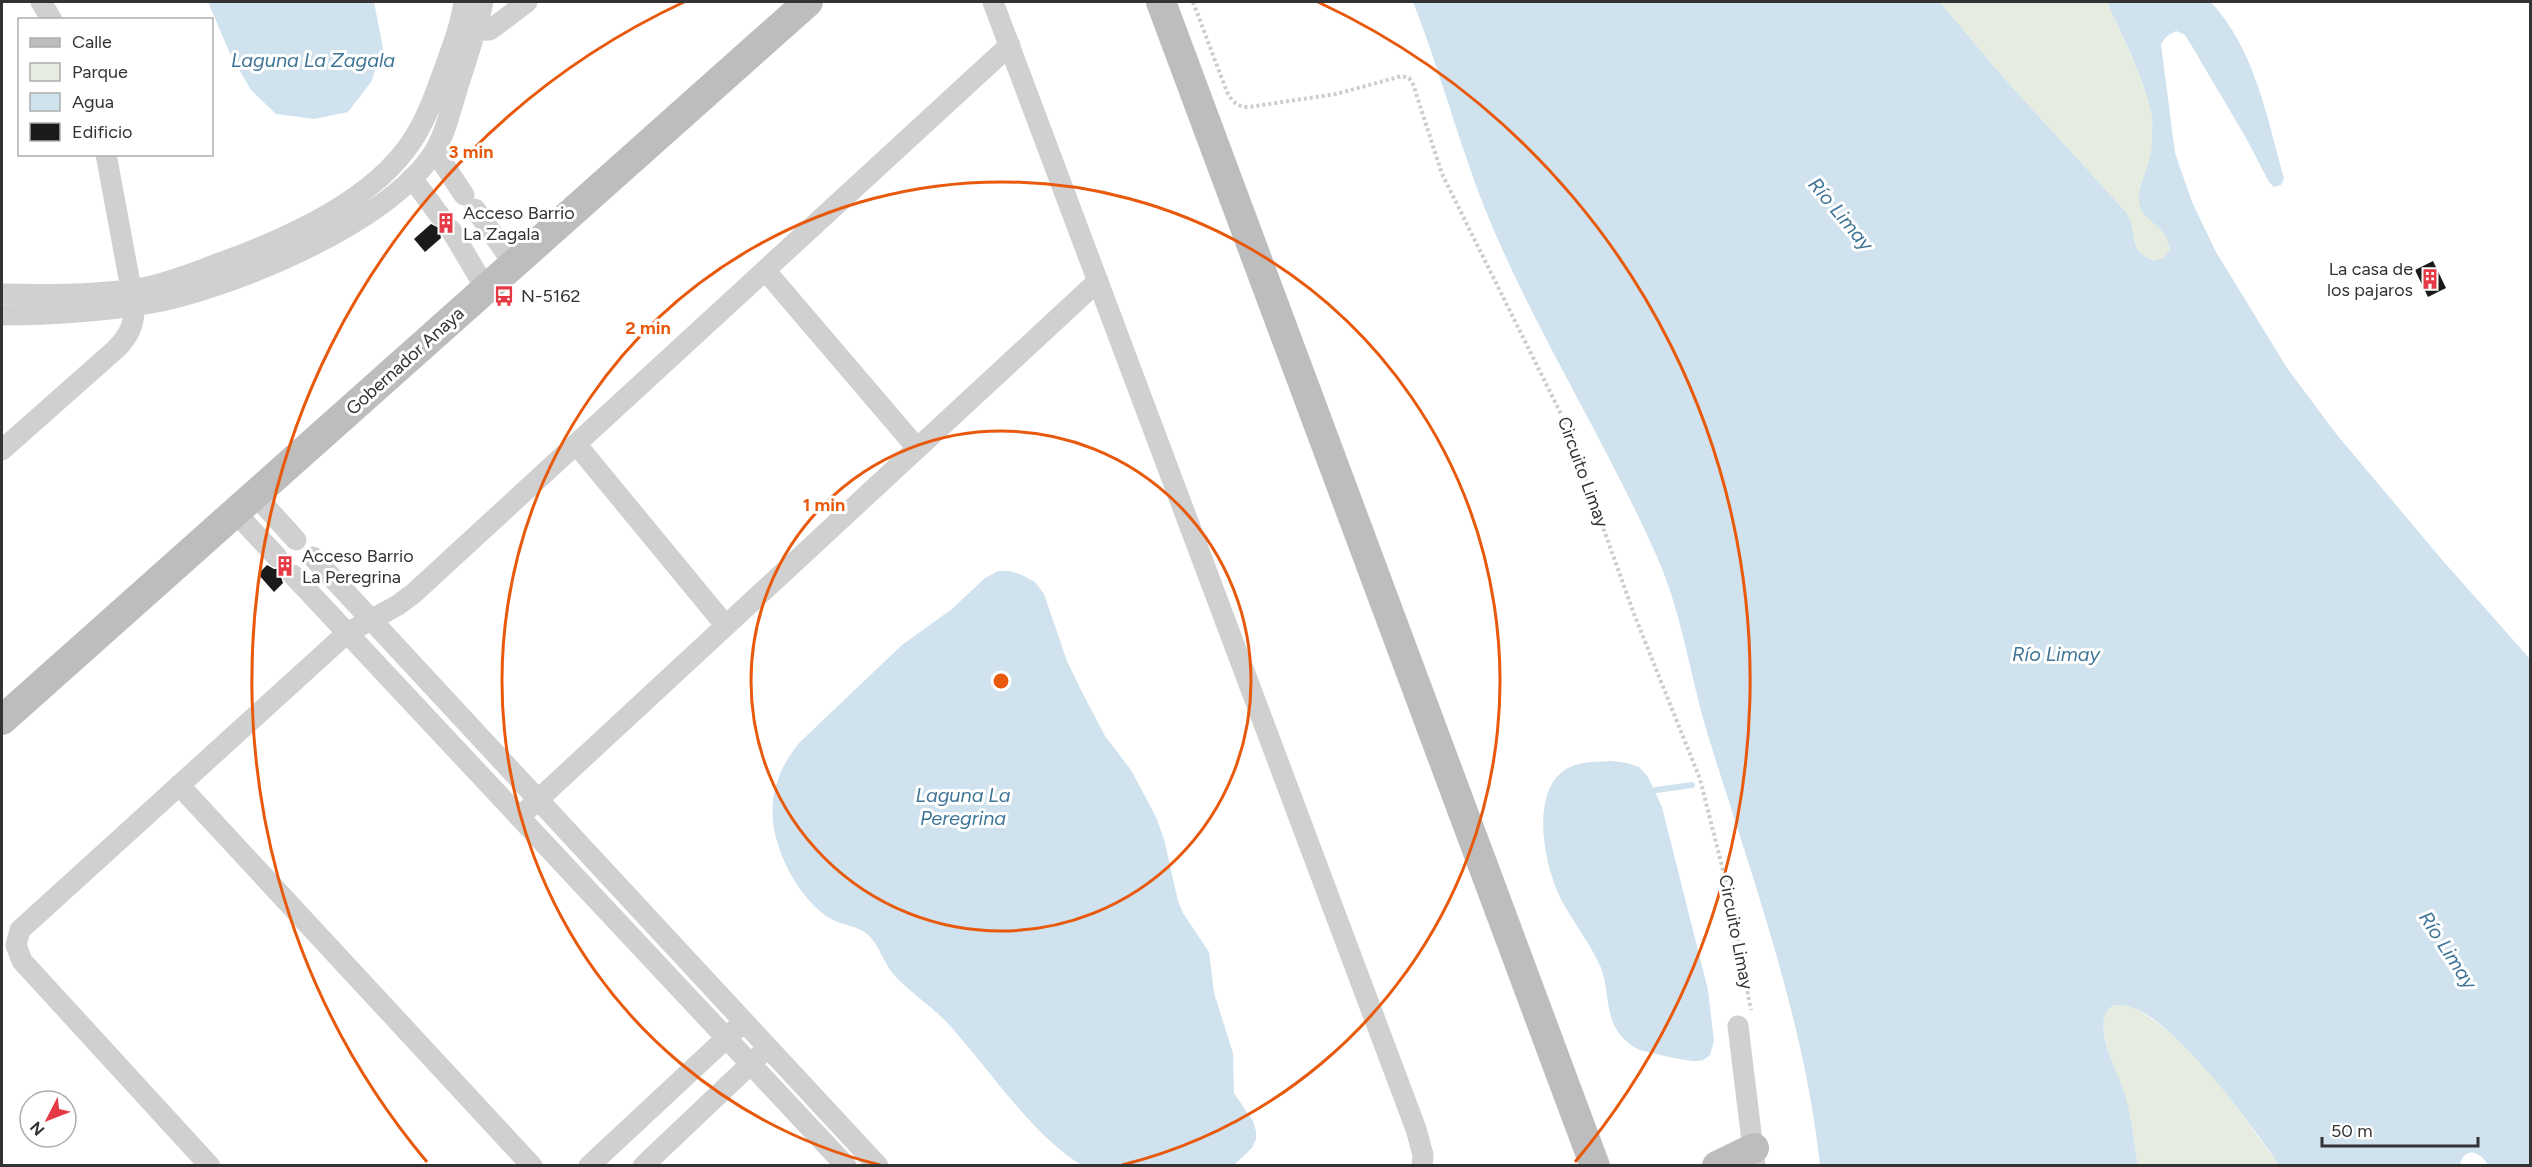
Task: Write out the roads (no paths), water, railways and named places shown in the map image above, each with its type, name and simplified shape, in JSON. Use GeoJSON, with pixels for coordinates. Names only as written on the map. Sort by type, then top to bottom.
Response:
{"type":"FeatureCollection","features":[{"type":"Feature","properties":{"kind":"street"},"geometry":{"type":"LineString","coordinates":[[42,2],[51,18]]}},
{"type":"Feature","properties":{"kind":"street"},"geometry":{"type":"LineString","coordinates":[[2,294],[182,296],[318,243],[378,207],[412,178],[435,151],[466,32],[464,2]]}},
{"type":"Feature","properties":{"kind":"street"},"geometry":{"type":"LineString","coordinates":[[2,315],[65,313],[133,297],[163,283],[272,242],[324,216],[375,181],[393,165],[423,123],[466,32],[483,2]]}},
{"type":"Feature","properties":{"kind":"street"},"geometry":{"type":"LineString","coordinates":[[466,32],[490,30],[527,2]]}},
{"type":"Feature","properties":{"kind":"street","name":"Gobernador Anaya"},"geometry":{"type":"LineString","coordinates":[[2,720],[808,2]]}},
{"type":"Feature","properties":{"kind":"street"},"geometry":{"type":"LineString","coordinates":[[993,2],[1416,1129],[1423,1155],[1422,1166]]}},
{"type":"Feature","properties":{"kind":"street"},"geometry":{"type":"LineString","coordinates":[[1161,2],[1595,1166]]}},
{"type":"Feature","properties":{"kind":"street"},"geometry":{"type":"LineString","coordinates":[[210,1166],[28,968],[17,953],[16,945],[17,937],[25,924],[347,633],[398,605],[414,593],[1010,45]]}},
{"type":"Feature","properties":{"kind":"street"},"geometry":{"type":"LineString","coordinates":[[435,151],[514,264]]}},
{"type":"Feature","properties":{"kind":"street"},"geometry":{"type":"LineString","coordinates":[[2,450],[124,341],[133,322],[133,297],[106,156]]}},
{"type":"Feature","properties":{"kind":"street"},"geometry":{"type":"LineString","coordinates":[[412,178],[446,223],[486,289]]}},
{"type":"Feature","properties":{"kind":"street"},"geometry":{"type":"LineString","coordinates":[[765,270],[917,448]]}},
{"type":"Feature","properties":{"kind":"street"},"geometry":{"type":"LineString","coordinates":[[519,817],[1098,281]]}},
{"type":"Feature","properties":{"kind":"street"},"geometry":{"type":"LineString","coordinates":[[576,444],[726,626]]}},
{"type":"Feature","properties":{"kind":"street"},"geometry":{"type":"LineString","coordinates":[[245,503],[296,540]]}},
{"type":"Feature","properties":{"kind":"street"},"geometry":{"type":"LineString","coordinates":[[245,503],[276,558]]}},
{"type":"Feature","properties":{"kind":"street"},"geometry":{"type":"LineString","coordinates":[[313,557],[878,1166]]}},
{"type":"Feature","properties":{"kind":"street"},"geometry":{"type":"LineString","coordinates":[[293,575],[846,1166]]}},
{"type":"Feature","properties":{"kind":"street"},"geometry":{"type":"LineString","coordinates":[[179,785],[532,1166]]}},
{"type":"Feature","properties":{"kind":"street"},"geometry":{"type":"LineString","coordinates":[[589,1166],[744,1022]]}},
{"type":"Feature","properties":{"kind":"street"},"geometry":{"type":"LineString","coordinates":[[1717,1166],[1754,1157],[1745,1022]]}},
{"type":"Feature","properties":{"kind":"street"},"geometry":{"type":"LineString","coordinates":[[643,1166],[768,1047]]}},
{"type":"Feature","properties":{"kind":"water","name":"Laguna La Zagala"},"geometry":{"type":"Polygon","coordinates":[[[208,2],[374,2],[383,48],[371,82],[348,112],[314,119],[276,114],[251,90],[231,56],[208,2]]]}},
{"type":"Feature","properties":{"kind":"water","name":"Río Limay"},"geometry":{"type":"Polygon","coordinates":[[[1413,2],[1940,2],[2002,76],[2126,212],[2136,246],[2145,256],[2154,261],[2163,258],[2170,250],[2164,234],[2145,215],[2139,202],[2151,151],[2152,117],[2138,73],[2107,2],[2211,2],[2226,21],[2249,63],[2265,108],[2284,178],[2281,185],[2274,187],[2269,182],[2246,138],[2185,35],[2176,31],[2167,36],[2161,44],[2175,153],[2192,202],[2216,252],[2287,368],[2337,435],[2444,562],[2530,659],[2530,1165],[2488,1165],[2481,1156],[2469,1153],[2462,1159],[2460,1165],[2279,1165],[2250,1124],[2182,1044],[2159,1023],[2137,1009],[2118,1005],[2108,1009],[2106,1013],[2103,1024],[2104,1034],[2126,1098],[2138,1165],[1820,1165],[1802,1055],[1789,1001],[1758,893],[1707,732],[1680,623],[1666,580],[1620,479],[1537,322],[1499,242],[1475,183],[1413,2]]]}},
{"type":"Feature","properties":{"kind":"water","name":"Laguna La Peregrina"},"geometry":{"type":"Polygon","coordinates":[[[998,571],[1010,571],[1022,575],[1035,582],[1044,594],[1067,661],[1081,690],[1105,736],[1131,770],[1156,817],[1164,839],[1178,901],[1183,913],[1209,952],[1214,993],[1233,1053],[1234,1093],[1253,1121],[1256,1131],[1256,1139],[1252,1148],[1234,1165],[1080,1164],[1045,1137],[944,1020],[894,975],[867,934],[855,927],[833,920],[807,898],[782,856],[774,831],[773,804],[783,767],[799,743],[902,645],[952,609],[985,578],[998,571]]]}},
{"type":"Feature","properties":{"kind":"water"},"geometry":{"type":"Polygon","coordinates":[[[1611,761],[1639,767],[1648,777],[1662,807],[1708,990],[1714,1041],[1710,1055],[1701,1060],[1678,1059],[1640,1050],[1622,1037],[1612,1021],[1601,968],[1562,901],[1550,871],[1543,816],[1552,784],[1567,768],[1585,763],[1611,761]]]}},
{"type":"Feature","properties":{"kind":"waterway"},"geometry":{"type":"LineString","coordinates":[[1656,790],[1692,785]]}},
{"type":"Feature","properties":{"kind":"place","name":"Acceso Barrio La Zagala"},"geometry":{"type":"Point","coordinates":[446,223]}},
{"type":"Feature","properties":{"kind":"place","name":"La casa de los pajaros"},"geometry":{"type":"Point","coordinates":[2430,279]}},
{"type":"Feature","properties":{"kind":"place","name":"N-5162"},"geometry":{"type":"Point","coordinates":[504,296]}},
{"type":"Feature","properties":{"kind":"place","name":"Acceso Barrio La Peregrina"},"geometry":{"type":"Point","coordinates":[285,566]}}]}
